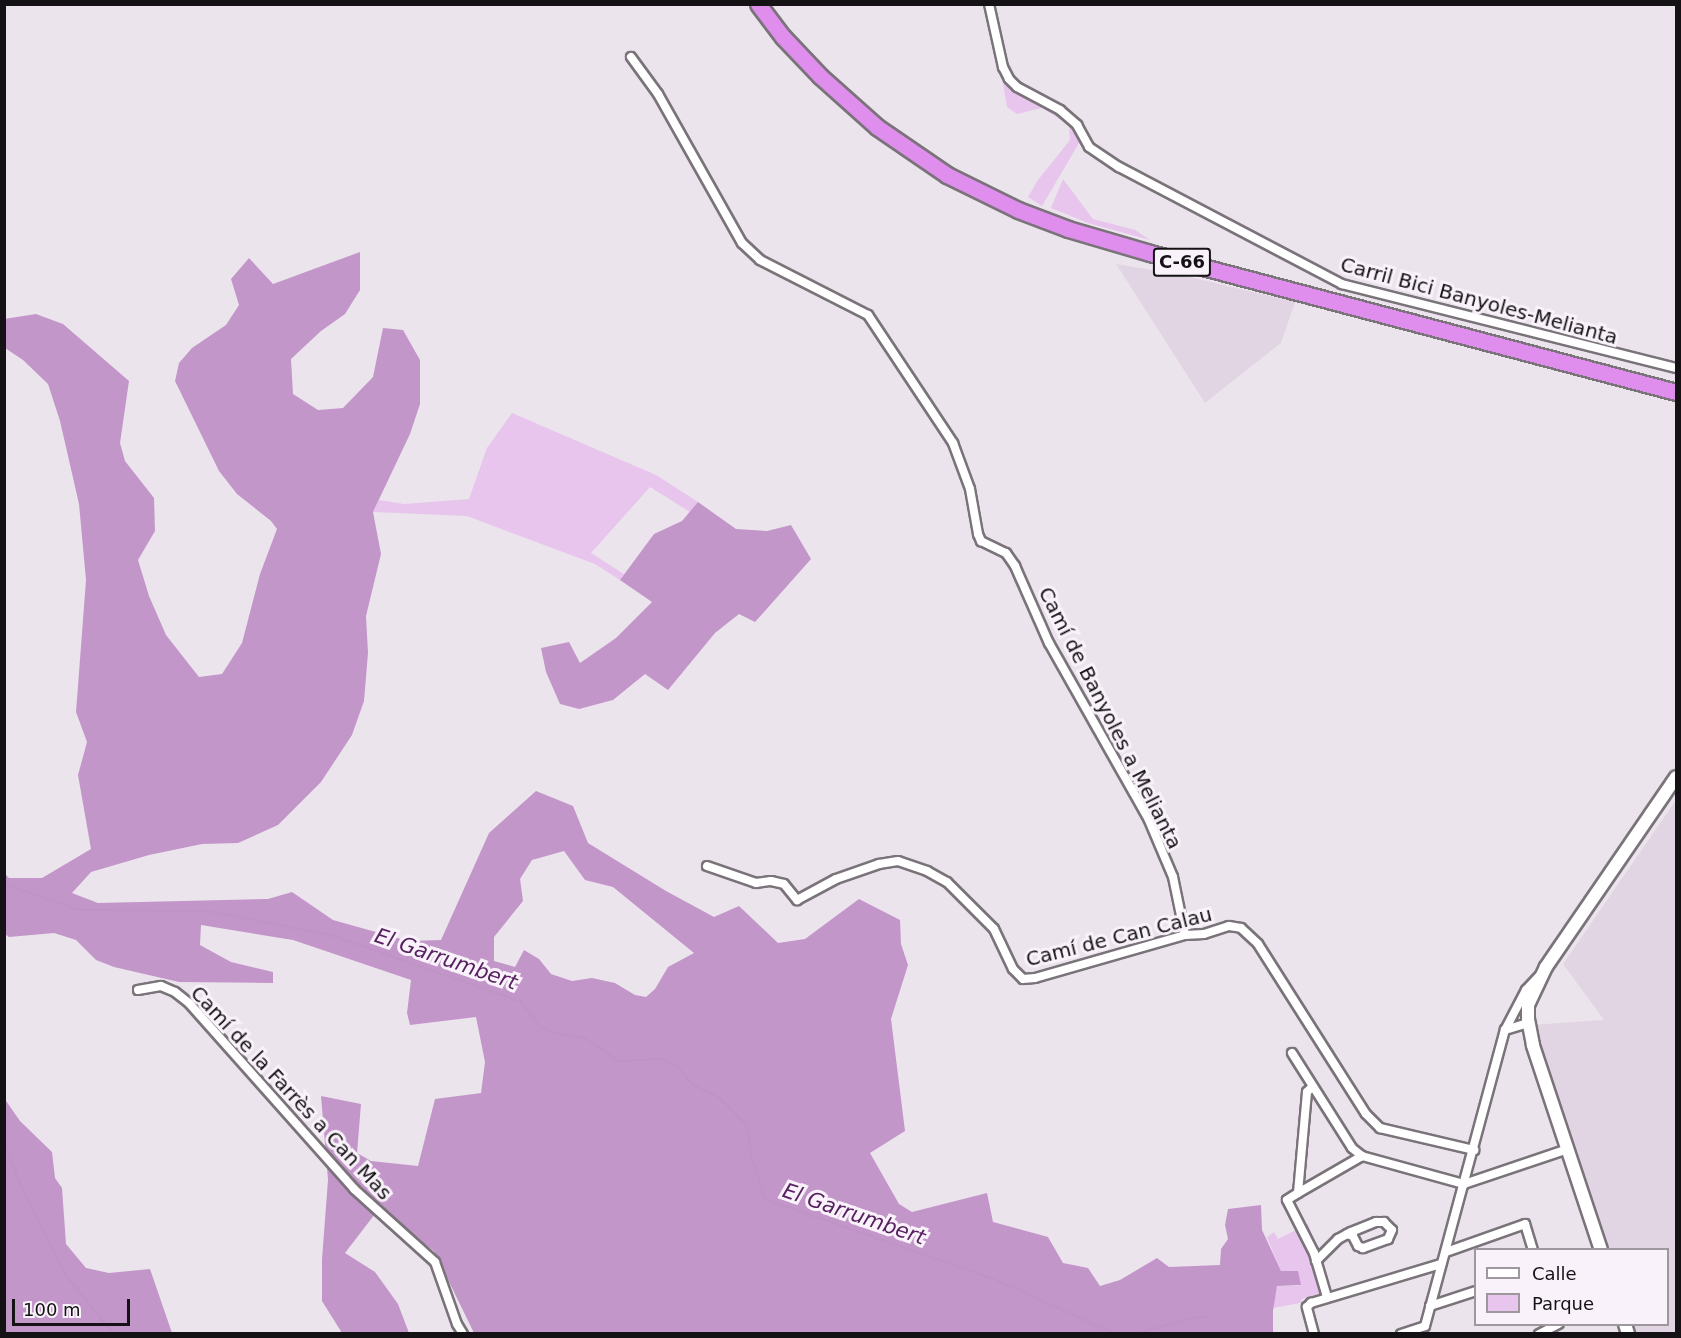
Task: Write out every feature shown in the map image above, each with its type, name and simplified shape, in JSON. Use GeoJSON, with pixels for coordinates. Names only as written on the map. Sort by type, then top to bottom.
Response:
{"type":"FeatureCollection","features":[{"type":"Feature","properties":{"kind":"highway","name":"C-66"},"geometry":{"type":"LineString","coordinates":[[758,4],[783,37],[820,76],[877,127],[947,175],[1018,210],[1068,229],[1150,253],[1675,390]]}},
{"type":"Feature","properties":{"kind":"highway","name":"C-66"},"geometry":{"type":"LineString","coordinates":[[769,4],[807,52],[881,122],[951,169],[1020,204],[1070,223],[1152,247],[1675,390]]}},
{"type":"Feature","properties":{"kind":"main road"},"geometry":{"type":"LineString","coordinates":[[1600,1248],[1524,1014],[1541,974],[1677,777]]}},
{"type":"Feature","properties":{"kind":"street","name":"Carril Bici Banyoles-Melianta"},"geometry":{"type":"LineString","coordinates":[[989,4],[1003,68],[1009,79],[1017,87],[1060,110],[1077,125],[1089,147],[1119,167],[1342,284],[1677,368]]}},
{"type":"Feature","properties":{"kind":"street","name":"Camí de Banyoles a Melianta"},"geometry":{"type":"LineString","coordinates":[[631,57],[641,67],[658,94],[742,243],[760,260],[868,315],[952,443],[970,489],[981,541],[1006,553],[1015,566],[1049,643],[1148,818],[1173,877],[1185,934]]}},
{"type":"Feature","properties":{"kind":"street","name":"Camí de Can Calau"},"geometry":{"type":"LineString","coordinates":[[707,866],[756,883],[771,881],[784,884],[797,900],[836,879],[879,864],[898,861],[927,871],[947,882],[994,929],[1013,969],[1023,979],[1035,978],[1185,934],[1204,934],[1229,926],[1241,928],[1258,944],[1366,1114],[1380,1128],[1474,1150]]}},
{"type":"Feature","properties":{"kind":"street","name":"Camí de la Farrès a Can Mas"},"geometry":{"type":"LineString","coordinates":[[138,990],[160,986],[175,992],[189,1003],[354,1189],[435,1262],[457,1324],[464,1334]]}},
{"type":"Feature","properties":{"kind":"street"},"geometry":{"type":"LineString","coordinates":[[1505,1030],[1524,1014]]}},
{"type":"Feature","properties":{"kind":"street"},"geometry":{"type":"LineString","coordinates":[[1401,1334],[1427,1330],[1430,1306],[1505,1030],[1524,1014]]}},
{"type":"Feature","properties":{"kind":"street"},"geometry":{"type":"LineString","coordinates":[[1292,1053],[1352,1148],[1362,1156],[1464,1184],[1568,1149]]}},
{"type":"Feature","properties":{"kind":"street"},"geometry":{"type":"LineString","coordinates":[[1298,1193],[1307,1092],[1312,1087]]}},
{"type":"Feature","properties":{"kind":"street"},"geometry":{"type":"LineString","coordinates":[[1327,1297],[1316,1261],[1287,1200],[1362,1156]]}},
{"type":"Feature","properties":{"kind":"street"},"geometry":{"type":"LineString","coordinates":[[1316,1261],[1347,1234],[1376,1222],[1384,1222],[1392,1230],[1388,1239],[1363,1248],[1358,1246],[1353,1236],[1347,1234]]}},
{"type":"Feature","properties":{"kind":"street"},"geometry":{"type":"LineString","coordinates":[[1446,1252],[1525,1224],[1532,1248]]}},
{"type":"Feature","properties":{"kind":"street"},"geometry":{"type":"LineString","coordinates":[[1314,1334],[1307,1307],[1311,1303],[1441,1264]]}},
{"type":"Feature","properties":{"kind":"street"},"geometry":{"type":"LineString","coordinates":[[1430,1306],[1474,1292]]}},
{"type":"Feature","properties":{"kind":"street"},"geometry":{"type":"LineString","coordinates":[[1539,1334],[1555,1326]]}},
{"type":"Feature","properties":{"kind":"shaded area"},"geometry":{"type":"Polygon","coordinates":[[[360,252],[360,290],[345,314],[321,331],[291,359],[293,394],[318,410],[343,408],[373,377],[383,328],[403,330],[420,360],[420,404],[410,434],[373,512],[381,554],[366,616],[368,653],[364,701],[352,735],[321,782],[278,825],[238,843],[202,844],[149,855],[91,872],[72,893],[98,903],[268,899],[292,892],[333,920],[408,941],[441,940],[489,833],[536,791],[573,806],[588,843],[666,891],[714,917],[739,906],[778,943],[805,939],[859,899],[900,920],[901,944],[908,965],[891,1019],[905,1131],[870,1153],[899,1204],[912,1212],[987,1193],[993,1222],[1048,1237],[1063,1263],[1088,1268],[1100,1286],[1120,1280],[1157,1258],[1169,1267],[1220,1265],[1221,1249],[1228,1239],[1225,1225],[1228,1209],[1261,1205],[1262,1230],[1281,1271],[1298,1271],[1301,1285],[1277,1286],[1273,1311],[1273,1333],[474,1333],[434,1251],[378,1210],[345,1253],[375,1272],[398,1304],[409,1333],[342,1333],[322,1301],[322,1259],[328,1180],[321,1096],[361,1104],[357,1153],[371,1161],[418,1166],[435,1099],[481,1093],[485,1062],[476,1017],[410,1025],[407,1013],[411,980],[293,940],[201,925],[200,945],[231,962],[273,972],[273,983],[179,982],[114,967],[96,960],[76,940],[54,933],[9,937],[5,934],[5,874],[9,878],[42,878],[91,849],[78,775],[87,742],[76,712],[86,580],[79,504],[60,421],[48,384],[23,360],[5,348],[4,319],[36,314],[63,324],[129,381],[120,443],[125,461],[154,498],[155,531],[138,560],[149,596],[166,635],[199,677],[222,674],[242,643],[260,574],[277,529],[271,521],[237,494],[219,471],[175,381],[179,363],[192,348],[226,325],[239,305],[231,279],[249,258],[273,284],[360,252]],[[564,851],[532,860],[520,879],[523,901],[494,937],[494,961],[515,967],[524,950],[539,959],[551,974],[572,981],[592,978],[615,983],[635,995],[646,997],[655,989],[668,967],[694,953],[613,887],[585,880],[564,851]]]}},
{"type":"Feature","properties":{"kind":"shaded area"},"geometry":{"type":"Polygon","coordinates":[[[1116,264],[1177,274],[1295,302],[1281,343],[1205,403],[1116,264]]]}},
{"type":"Feature","properties":{"kind":"shaded area"},"geometry":{"type":"Polygon","coordinates":[[[698,502],[736,529],[767,531],[791,525],[811,559],[755,622],[739,614],[715,633],[668,690],[645,674],[613,700],[579,709],[560,704],[546,672],[541,648],[569,642],[580,663],[616,638],[652,602],[620,580],[654,534],[682,521],[698,502]]]}},
{"type":"Feature","properties":{"kind":"shaded area"},"geometry":{"type":"Polygon","coordinates":[[[1676,800],[1676,1333],[1628,1333],[1625,1326],[1669,1326],[1669,1248],[1601,1248],[1530,1025],[1604,1020],[1563,964],[1676,800]]]}},
{"type":"Feature","properties":{"kind":"shaded area"},"geometry":{"type":"Polygon","coordinates":[[[4,1098],[20,1121],[52,1152],[55,1178],[62,1188],[66,1244],[86,1268],[109,1273],[150,1269],[172,1333],[5,1333],[4,1098]]]}},
{"type":"Feature","properties":{"kind":"green space"},"geometry":{"type":"Polygon","coordinates":[[[1003,84],[1063,115],[1078,130],[1079,143],[1042,206],[1028,197],[1038,180],[1070,140],[1069,125],[1042,108],[1017,114],[1007,107],[1003,84]]]}},
{"type":"Feature","properties":{"kind":"green space"},"geometry":{"type":"Polygon","coordinates":[[[1063,179],[1093,219],[1135,230],[1150,240],[1088,223],[1051,208],[1063,179]]]}},
{"type":"Feature","properties":{"kind":"green space"},"geometry":{"type":"Polygon","coordinates":[[[512,413],[656,475],[698,502],[690,512],[650,487],[591,553],[624,574],[620,580],[595,564],[467,516],[373,512],[379,500],[404,504],[469,499],[487,448],[512,413]]]}},
{"type":"Feature","properties":{"kind":"green space"},"geometry":{"type":"Polygon","coordinates":[[[1308,1224],[1331,1290],[1302,1299],[1300,1303],[1273,1308],[1277,1286],[1300,1286],[1281,1271],[1267,1237],[1274,1232],[1278,1239],[1308,1224]]]}},
{"type":"Feature","properties":{"kind":"waterway","name":"El Garrumbert"},"geometry":{"type":"LineString","coordinates":[[4,884],[79,910],[208,911],[334,936],[521,1002],[541,1028],[562,1035],[585,1038],[619,1061],[660,1059],[677,1066],[692,1084],[721,1099],[747,1126],[751,1155],[765,1199],[996,1280],[1116,1334]]}},
{"type":"Feature","properties":{"kind":"waterway"},"geometry":{"type":"LineString","coordinates":[[4,1143],[24,1193],[67,1277],[114,1334]]}},
{"type":"Feature","properties":{"kind":"waterway","name":"El Garrumbert"},"geometry":{"type":"LineString","coordinates":[[1134,1334],[1201,1316],[1210,1318]]}}]}
